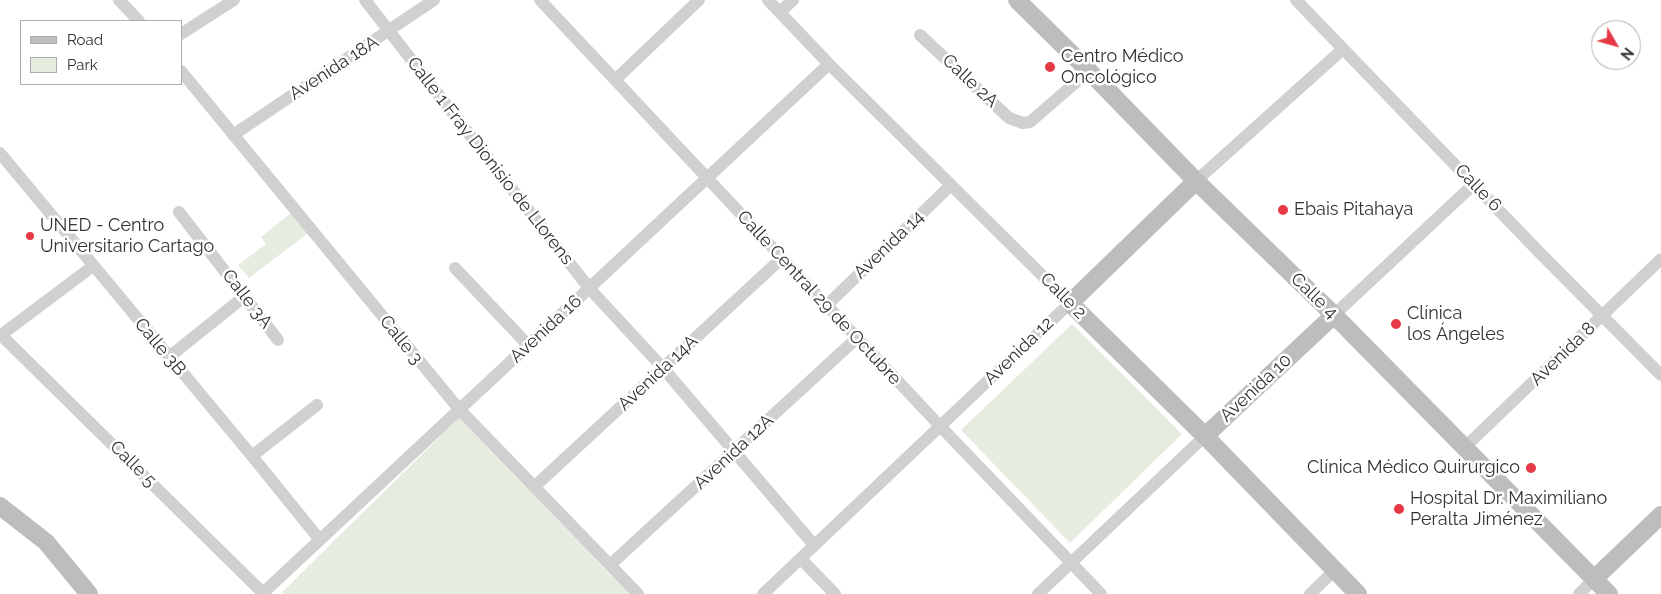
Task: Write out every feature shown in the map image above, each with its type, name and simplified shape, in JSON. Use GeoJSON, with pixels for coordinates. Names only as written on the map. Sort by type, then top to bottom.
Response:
{"type":"FeatureCollection","features":[{"type":"Feature","properties":{"kind":"street"},"geometry":{"type":"LineString","coordinates":[[120,0],[138,20]]}},
{"type":"Feature","properties":{"kind":"street"},"geometry":{"type":"LineString","coordinates":[[182,33],[234,0]]}},
{"type":"Feature","properties":{"kind":"street","name":"Calle 1 Fray Dionisio de Llorens"},"geometry":{"type":"LineString","coordinates":[[365,0],[589,288],[663,368],[814,545]]}},
{"type":"Feature","properties":{"kind":"street","name":"Avenida 18A"},"geometry":{"type":"LineString","coordinates":[[233,134],[434,0]]}},
{"type":"Feature","properties":{"kind":"street","name":"Calle Central 29 de Octubre"},"geometry":{"type":"LineString","coordinates":[[540,0],[826,306],[1101,594]]}},
{"type":"Feature","properties":{"kind":"street"},"geometry":{"type":"LineString","coordinates":[[615,80],[699,0]]}},
{"type":"Feature","properties":{"kind":"street","name":"Calle 2"},"geometry":{"type":"LineString","coordinates":[[768,0],[829,64],[1205,436],[1358,594]]}},
{"type":"Feature","properties":{"kind":"street"},"geometry":{"type":"LineString","coordinates":[[780,12],[793,0]]}},
{"type":"Feature","properties":{"kind":"street","name":"Calle 4"},"geometry":{"type":"LineString","coordinates":[[1017,0],[1196,182],[1334,315],[1609,594]]}},
{"type":"Feature","properties":{"kind":"street","name":"Calle 6"},"geometry":{"type":"LineString","coordinates":[[1296,0],[1661,375]]}},
{"type":"Feature","properties":{"kind":"street","name":"Calle 2A"},"geometry":{"type":"LineString","coordinates":[[920,35],[1015,122],[1030,122],[1089,72]]}},
{"type":"Feature","properties":{"kind":"street","name":"Avenida 12"},"geometry":{"type":"LineString","coordinates":[[763,594],[1196,182],[1343,49]]}},
{"type":"Feature","properties":{"kind":"street","name":"Avenida 16"},"geometry":{"type":"LineString","coordinates":[[263,594],[458,409],[829,64]]}},
{"type":"Feature","properties":{"kind":"street","name":"Calle 3"},"geometry":{"type":"LineString","coordinates":[[182,72],[458,409],[638,594]]}},
{"type":"Feature","properties":{"kind":"street","name":"Calle 3B"},"geometry":{"type":"LineString","coordinates":[[0,153],[320,540]]}},
{"type":"Feature","properties":{"kind":"street","name":"Avenida 10"},"geometry":{"type":"LineString","coordinates":[[1038,594],[1474,184]]}},
{"type":"Feature","properties":{"kind":"street","name":"Avenida 14"},"geometry":{"type":"LineString","coordinates":[[826,306],[951,185]]}},
{"type":"Feature","properties":{"kind":"street","name":"Calle 3A"},"geometry":{"type":"LineString","coordinates":[[179,212],[278,340]]}},
{"type":"Feature","properties":{"kind":"street","name":"Avenida 14A"},"geometry":{"type":"LineString","coordinates":[[534,487],[782,258]]}},
{"type":"Feature","properties":{"kind":"street","name":"Avenida 8"},"geometry":{"type":"LineString","coordinates":[[1464,448],[1661,259]]}},
{"type":"Feature","properties":{"kind":"street"},"geometry":{"type":"LineString","coordinates":[[1,335],[93,266]]}},
{"type":"Feature","properties":{"kind":"street"},"geometry":{"type":"LineString","coordinates":[[455,268],[528,344]]}},
{"type":"Feature","properties":{"kind":"street"},"geometry":{"type":"LineString","coordinates":[[168,357],[245,296]]}},
{"type":"Feature","properties":{"kind":"street","name":"Calle 5"},"geometry":{"type":"LineString","coordinates":[[1,335],[263,594]]}},
{"type":"Feature","properties":{"kind":"street","name":"Avenida 12A"},"geometry":{"type":"LineString","coordinates":[[610,565],[857,338]]}},
{"type":"Feature","properties":{"kind":"street"},"geometry":{"type":"LineString","coordinates":[[252,456],[317,405]]}},
{"type":"Feature","properties":{"kind":"street"},"geometry":{"type":"LineString","coordinates":[[0,506],[46,542],[89,594]]}},
{"type":"Feature","properties":{"kind":"street"},"geometry":{"type":"LineString","coordinates":[[1579,594],[1661,515]]}},
{"type":"Feature","properties":{"kind":"street"},"geometry":{"type":"LineString","coordinates":[[800,558],[835,594]]}},
{"type":"Feature","properties":{"kind":"street"},"geometry":{"type":"LineString","coordinates":[[1310,594],[1335,570]]}},
{"type":"Feature","properties":{"kind":"green space"},"geometry":{"type":"Polygon","coordinates":[[[295,210],[312,230],[249,278],[238,265],[266,244],[261,237],[295,210]]]}},
{"type":"Feature","properties":{"kind":"green space"},"geometry":{"type":"Polygon","coordinates":[[[1072,324],[1182,434],[1070,543],[961,430],[1072,324]]]}},
{"type":"Feature","properties":{"kind":"green space"},"geometry":{"type":"Polygon","coordinates":[[[459,418],[629,594],[284,594],[282,592],[459,418]]]}},
{"type":"Feature","properties":{"kind":"place","name":"Centro Médico Oncológico"},"geometry":{"type":"Point","coordinates":[1050,67]}},
{"type":"Feature","properties":{"kind":"place","name":"Ebais Pitahaya"},"geometry":{"type":"Point","coordinates":[1283,210]}},
{"type":"Feature","properties":{"kind":"place","name":"UNED - Centro Universitario Cartago"},"geometry":{"type":"Point","coordinates":[30,236]}},
{"type":"Feature","properties":{"kind":"place","name":"Clínica los Ángeles"},"geometry":{"type":"Point","coordinates":[1396,324]}},
{"type":"Feature","properties":{"kind":"place","name":"Clínica Médico Quirurgico"},"geometry":{"type":"Point","coordinates":[1531,468]}},
{"type":"Feature","properties":{"kind":"place","name":"Hospital Dr. Maximiliano Peralta Jiménez"},"geometry":{"type":"Point","coordinates":[1399,509]}}]}
